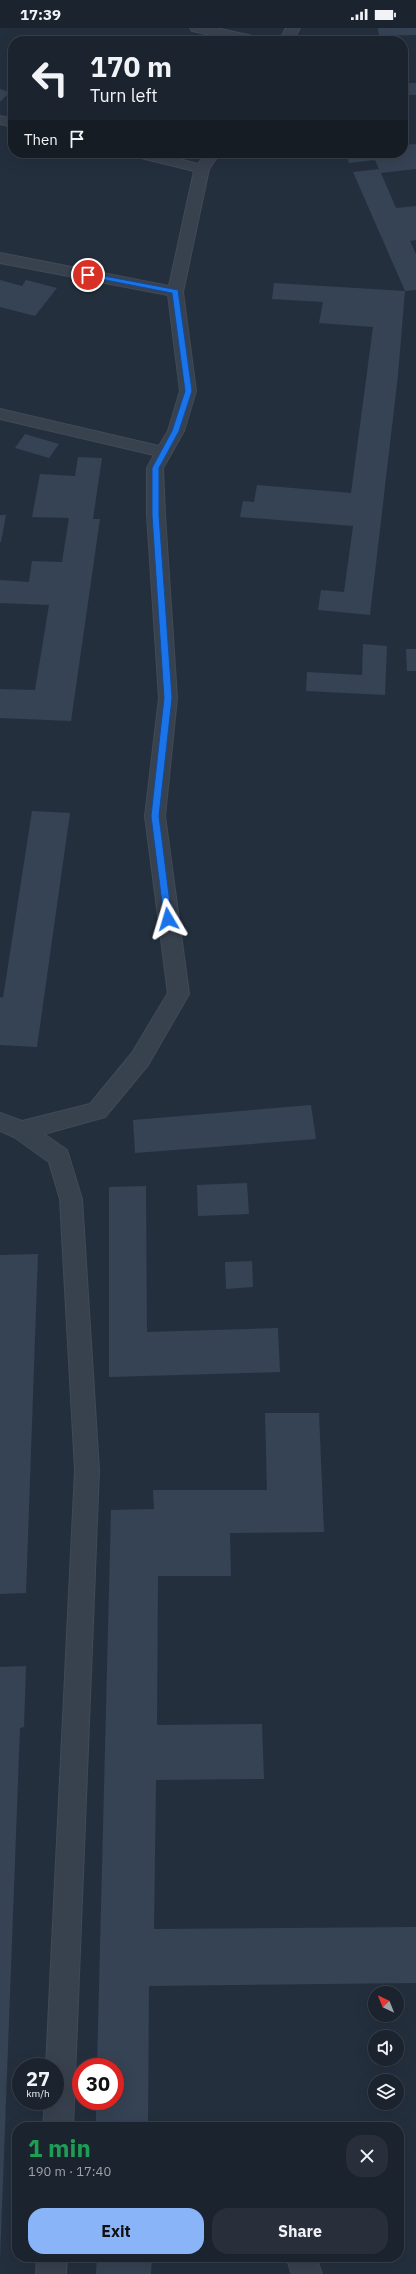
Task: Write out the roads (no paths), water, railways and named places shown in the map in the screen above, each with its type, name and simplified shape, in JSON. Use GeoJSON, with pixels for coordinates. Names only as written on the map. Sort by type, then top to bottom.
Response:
{"type":"FeatureCollection","features":[{"type":"Feature","properties":{"kind":"street"},"geometry":{"type":"LineString","coordinates":[[197,28],[234,36]]}},
{"type":"Feature","properties":{"kind":"street"},"geometry":{"type":"LineString","coordinates":[[159,158],[202,168]]}},
{"type":"Feature","properties":{"kind":"street"},"geometry":{"type":"LineString","coordinates":[[11,1126],[97,1111],[140,1059],[179,994],[155,816],[168,698],[156,515],[155,468],[176,431],[188,391],[175,292],[202,168],[209,158]]}},
{"type":"Feature","properties":{"kind":"street"},"geometry":{"type":"LineString","coordinates":[[0,258],[175,292]]}},
{"type":"Feature","properties":{"kind":"street"},"geometry":{"type":"LineString","coordinates":[[0,414],[164,452]]}},
{"type":"Feature","properties":{"kind":"street"},"geometry":{"type":"LineString","coordinates":[[11,1126],[59,1158],[71,1199],[87,1470],[58,2122]]}},
{"type":"Feature","properties":{"kind":"street"},"geometry":{"type":"LineString","coordinates":[[51,2274],[52,2262]]}},
{"type":"Feature","properties":{"kind":"street"},"geometry":{"type":"LineString","coordinates":[[303,2262],[307,2274]]}}]}
